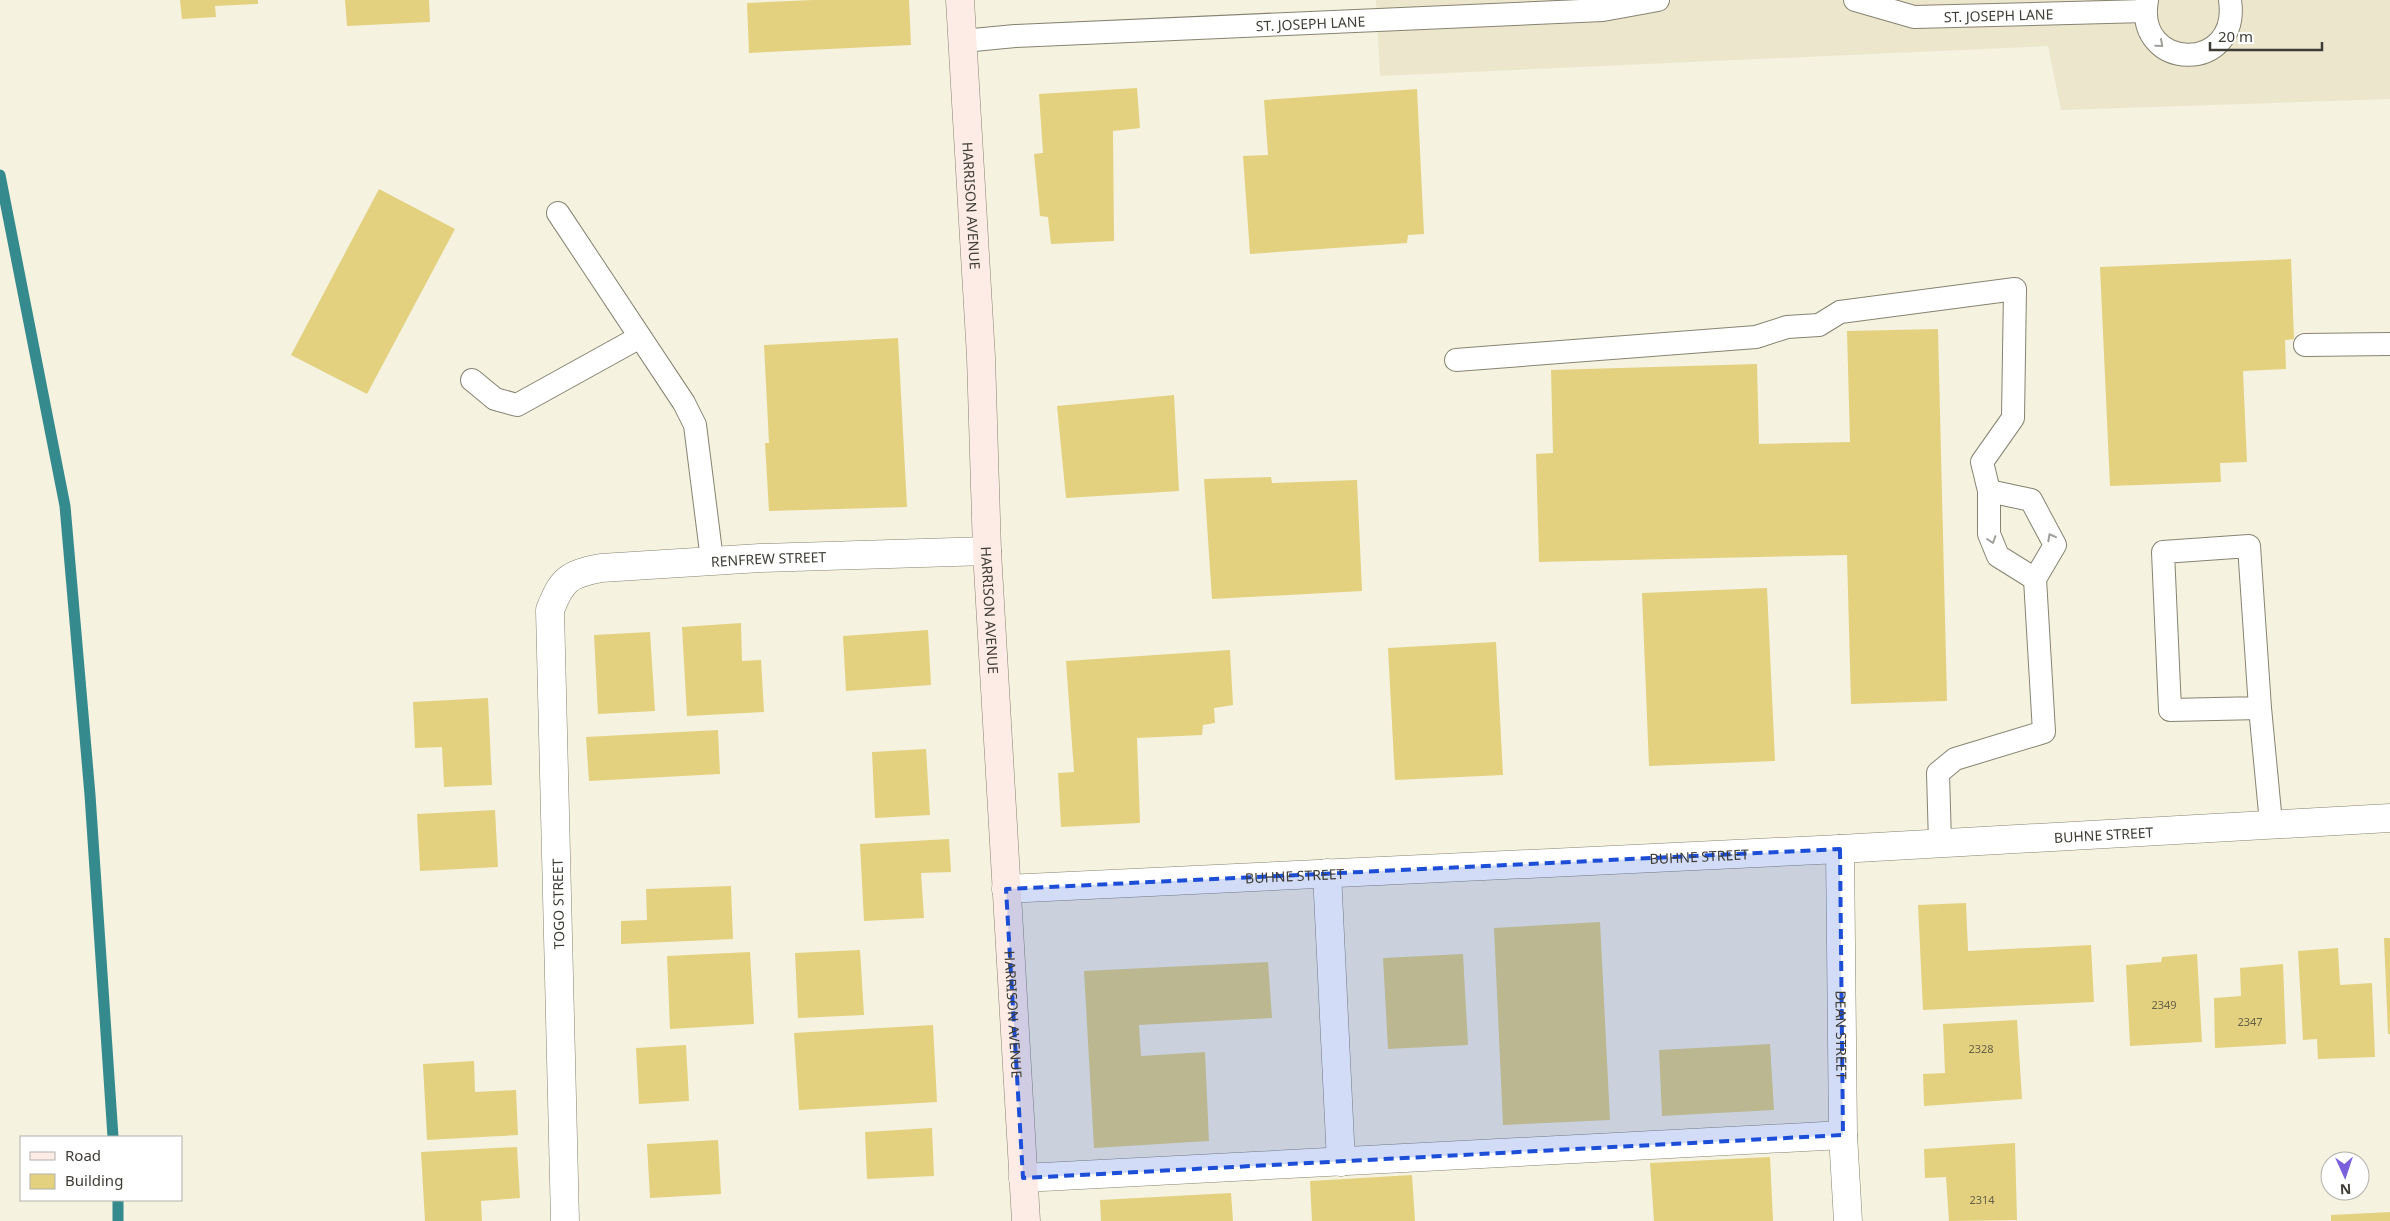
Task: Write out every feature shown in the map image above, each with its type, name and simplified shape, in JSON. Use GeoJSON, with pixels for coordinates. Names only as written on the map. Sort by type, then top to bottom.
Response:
{"type":"FeatureCollection","features":[{"type":"Feature","properties":{"kind":"main road","name":"HARRISON AVENUE"},"geometry":{"type":"LineString","coordinates":[[960,0],[981,357],[987,551],[1026,1221]]}},
{"type":"Feature","properties":{"kind":"street","name":"RENFREW STREET"},"geometry":{"type":"LineString","coordinates":[[558,589],[566,579],[580,572],[712,560],[987,551]]}},
{"type":"Feature","properties":{"kind":"street","name":"TOGO STREET"},"geometry":{"type":"LineString","coordinates":[[558,589],[550,610],[566,1221]]}},
{"type":"Feature","properties":{"kind":"street","name":"BUHNE STREET"},"geometry":{"type":"LineString","coordinates":[[1006,889],[1840,849],[2271,823],[2390,818]]}},
{"type":"Feature","properties":{"kind":"street","name":"DEAN STREET"},"geometry":{"type":"LineString","coordinates":[[1840,849],[1843,1135],[1848,1221]]}},
{"type":"Feature","properties":{"kind":"street"},"geometry":{"type":"LineString","coordinates":[[1327,873],[1342,1162]]}},
{"type":"Feature","properties":{"kind":"street"},"geometry":{"type":"LineString","coordinates":[[1023,1178],[1843,1135]]}},
{"type":"Feature","properties":{"kind":"lane","name":"ST. JOSEPH LANE"},"geometry":{"type":"LineString","coordinates":[[962,42],[1015,36],[1471,8],[1603,5],[1658,0]]}},
{"type":"Feature","properties":{"kind":"lane","name":"ST. JOSEPH LANE"},"geometry":{"type":"LineString","coordinates":[[1855,0],[1914,17],[2146,5],[2147,26],[2159,44],[2165,49],[2178,54],[2194,56],[2208,51],[2220,42],[2228,30],[2232,16],[2231,0]]}},
{"type":"Feature","properties":{"kind":"lane"},"geometry":{"type":"LineString","coordinates":[[558,213],[684,403],[695,425],[712,560]]}},
{"type":"Feature","properties":{"kind":"lane"},"geometry":{"type":"LineString","coordinates":[[1456,360],[1756,337],[1787,327],[1819,325],[1840,312],[2015,289],[2013,418],[1982,462],[1989,491],[1989,534],[1998,556],[2035,579]]}},
{"type":"Feature","properties":{"kind":"lane"},"geometry":{"type":"LineString","coordinates":[[472,380],[495,399],[517,405],[640,337]]}},
{"type":"Feature","properties":{"kind":"lane"},"geometry":{"type":"LineString","coordinates":[[2306,345],[2390,344]]}},
{"type":"Feature","properties":{"kind":"lane"},"geometry":{"type":"LineString","coordinates":[[1940,843],[1938,773],[1955,759],[2044,732],[2035,579],[2055,545],[2031,500],[1989,491]]}},
{"type":"Feature","properties":{"kind":"lane"},"geometry":{"type":"LineString","coordinates":[[2260,708],[2170,710],[2163,552],[2249,546],[2260,708],[2271,823]]}},
{"type":"Feature","properties":{"kind":"highlighted area"},"geometry":{"type":"Polygon","coordinates":[[[1840,849],[1843,1135],[1023,1178],[1006,889],[1840,849]]]}},
{"type":"Feature","properties":{"kind":"shaded area"},"geometry":{"type":"Polygon","coordinates":[[[1376,0],[2390,0],[2390,99],[2061,110],[2048,46],[1380,76],[1376,0]]]}},
{"type":"Feature","properties":{"kind":"building"},"geometry":{"type":"Polygon","coordinates":[[[180,0],[258,0],[258,4],[215,6],[216,17],[182,19],[180,0]]]}},
{"type":"Feature","properties":{"kind":"building"},"geometry":{"type":"Polygon","coordinates":[[[345,0],[429,0],[430,22],[347,26],[345,0]]]}},
{"type":"Feature","properties":{"kind":"building"},"geometry":{"type":"Polygon","coordinates":[[[813,0],[909,0],[911,45],[749,53],[747,3],[813,0]]]}},
{"type":"Feature","properties":{"kind":"building"},"geometry":{"type":"Polygon","coordinates":[[[1137,88],[1140,128],[1113,131],[1114,241],[1051,244],[1048,217],[1040,216],[1034,154],[1043,153],[1039,94],[1137,88]]]}},
{"type":"Feature","properties":{"kind":"building"},"geometry":{"type":"Polygon","coordinates":[[[1417,89],[1424,234],[1408,235],[1407,243],[1250,254],[1243,156],[1268,155],[1264,100],[1417,89]]]}},
{"type":"Feature","properties":{"kind":"building"},"geometry":{"type":"Polygon","coordinates":[[[379,189],[455,229],[367,394],[291,355],[379,189]]]}},
{"type":"Feature","properties":{"kind":"building"},"geometry":{"type":"Polygon","coordinates":[[[2291,259],[2294,339],[2285,340],[2286,369],[2243,371],[2247,462],[2220,463],[2221,482],[2110,486],[2100,267],[2291,259]]]}},
{"type":"Feature","properties":{"kind":"building"},"geometry":{"type":"Polygon","coordinates":[[[1938,329],[1947,701],[1851,704],[1847,555],[1539,562],[1536,454],[1553,453],[1551,370],[1757,364],[1759,444],[1850,442],[1847,331],[1938,329]]]}},
{"type":"Feature","properties":{"kind":"building"},"geometry":{"type":"Polygon","coordinates":[[[898,338],[907,507],[769,511],[765,443],[769,443],[764,345],[898,338]]]}},
{"type":"Feature","properties":{"kind":"building"},"geometry":{"type":"Polygon","coordinates":[[[1174,395],[1179,491],[1066,498],[1057,406],[1174,395]]]}},
{"type":"Feature","properties":{"kind":"building"},"geometry":{"type":"Polygon","coordinates":[[[1271,477],[1272,483],[1357,480],[1362,591],[1212,599],[1204,479],[1271,477]]]}},
{"type":"Feature","properties":{"kind":"building"},"geometry":{"type":"Polygon","coordinates":[[[1767,588],[1775,761],[1649,766],[1642,593],[1767,588]]]}},
{"type":"Feature","properties":{"kind":"building"},"geometry":{"type":"Polygon","coordinates":[[[741,623],[742,661],[761,660],[764,712],[687,716],[682,627],[741,623]]]}},
{"type":"Feature","properties":{"kind":"building"},"geometry":{"type":"Polygon","coordinates":[[[928,630],[931,685],[846,691],[843,636],[928,630]]]}},
{"type":"Feature","properties":{"kind":"building"},"geometry":{"type":"Polygon","coordinates":[[[650,632],[655,711],[598,714],[594,635],[650,632]]]}},
{"type":"Feature","properties":{"kind":"building"},"geometry":{"type":"Polygon","coordinates":[[[1496,642],[1503,775],[1395,780],[1388,648],[1496,642]]]}},
{"type":"Feature","properties":{"kind":"building"},"geometry":{"type":"Polygon","coordinates":[[[1230,650],[1233,705],[1214,708],[1215,723],[1203,725],[1202,735],[1137,738],[1140,823],[1061,827],[1058,773],[1074,772],[1066,661],[1230,650]]]}},
{"type":"Feature","properties":{"kind":"building"},"geometry":{"type":"Polygon","coordinates":[[[488,698],[492,785],[444,787],[442,747],[415,748],[413,702],[488,698]]]}},
{"type":"Feature","properties":{"kind":"building"},"geometry":{"type":"Polygon","coordinates":[[[718,730],[720,774],[589,781],[586,737],[718,730]]]}},
{"type":"Feature","properties":{"kind":"building"},"geometry":{"type":"Polygon","coordinates":[[[926,749],[930,815],[875,818],[872,752],[926,749]]]}},
{"type":"Feature","properties":{"kind":"building"},"geometry":{"type":"Polygon","coordinates":[[[495,810],[498,867],[420,871],[417,814],[495,810]]]}},
{"type":"Feature","properties":{"kind":"building"},"geometry":{"type":"Polygon","coordinates":[[[949,839],[951,872],[921,873],[924,918],[864,921],[860,844],[949,839]]]}},
{"type":"Feature","properties":{"kind":"building"},"geometry":{"type":"Polygon","coordinates":[[[731,886],[733,939],[621,944],[621,921],[647,920],[646,889],[731,886]]]}},
{"type":"Feature","properties":{"kind":"building"},"geometry":{"type":"Polygon","coordinates":[[[1966,903],[1968,951],[2091,945],[2094,1002],[1923,1010],[1918,905],[1966,903]]]}},
{"type":"Feature","properties":{"kind":"building"},"geometry":{"type":"Polygon","coordinates":[[[1600,922],[1610,1120],[1503,1125],[1494,928],[1600,922]]]}},
{"type":"Feature","properties":{"kind":"building"},"geometry":{"type":"Polygon","coordinates":[[[2384,938],[2390,938],[2390,1034],[2388,1034],[2384,938]]]}},
{"type":"Feature","properties":{"kind":"building"},"geometry":{"type":"Polygon","coordinates":[[[2338,948],[2340,985],[2372,983],[2375,1057],[2318,1059],[2317,1039],[2303,1040],[2298,951],[2338,948]]]}},
{"type":"Feature","properties":{"kind":"building"},"geometry":{"type":"Polygon","coordinates":[[[860,950],[864,1015],[798,1018],[795,953],[860,950]]]}},
{"type":"Feature","properties":{"kind":"building"},"geometry":{"type":"Polygon","coordinates":[[[750,952],[754,1024],[670,1029],[667,956],[750,952]]]}},
{"type":"Feature","properties":{"kind":"building"},"geometry":{"type":"Polygon","coordinates":[[[1463,954],[1468,1045],[1388,1049],[1383,958],[1463,954]]]}},
{"type":"Feature","properties":{"kind":"building"},"geometry":{"type":"Polygon","coordinates":[[[2197,954],[2202,1042],[2130,1046],[2126,965],[2161,962],[2162,957],[2197,954]]]}},
{"type":"Feature","properties":{"kind":"building"},"geometry":{"type":"Polygon","coordinates":[[[1268,962],[1272,1018],[1139,1025],[1141,1056],[1205,1052],[1209,1141],[1094,1148],[1084,971],[1268,962]]]}},
{"type":"Feature","properties":{"kind":"building"},"geometry":{"type":"Polygon","coordinates":[[[2283,964],[2286,1044],[2215,1048],[2214,998],[2241,996],[2240,968],[2283,964]]]}},
{"type":"Feature","properties":{"kind":"building"},"geometry":{"type":"Polygon","coordinates":[[[2017,1020],[2022,1099],[1924,1106],[1923,1074],[1945,1073],[1943,1024],[2017,1020]]]}},
{"type":"Feature","properties":{"kind":"building"},"geometry":{"type":"Polygon","coordinates":[[[933,1025],[937,1102],[799,1110],[794,1033],[933,1025]]]}},
{"type":"Feature","properties":{"kind":"building"},"geometry":{"type":"Polygon","coordinates":[[[1770,1044],[1774,1110],[1662,1116],[1659,1050],[1770,1044]]]}},
{"type":"Feature","properties":{"kind":"building"},"geometry":{"type":"Polygon","coordinates":[[[686,1045],[689,1101],[639,1104],[636,1048],[686,1045]]]}},
{"type":"Feature","properties":{"kind":"building"},"geometry":{"type":"Polygon","coordinates":[[[474,1061],[475,1092],[516,1090],[518,1135],[427,1140],[423,1064],[474,1061]]]}},
{"type":"Feature","properties":{"kind":"building"},"geometry":{"type":"Polygon","coordinates":[[[932,1128],[934,1176],[867,1179],[865,1132],[932,1128]]]}},
{"type":"Feature","properties":{"kind":"building"},"geometry":{"type":"Polygon","coordinates":[[[718,1140],[721,1194],[650,1198],[647,1144],[718,1140]]]}},
{"type":"Feature","properties":{"kind":"building"},"geometry":{"type":"Polygon","coordinates":[[[2015,1143],[2017,1220],[1949,1221],[1946,1177],[1925,1178],[1924,1149],[2015,1143]]]}},
{"type":"Feature","properties":{"kind":"building"},"geometry":{"type":"Polygon","coordinates":[[[517,1147],[520,1198],[481,1201],[482,1221],[425,1221],[421,1152],[517,1147]]]}},
{"type":"Feature","properties":{"kind":"building"},"geometry":{"type":"Polygon","coordinates":[[[1770,1157],[1773,1221],[1654,1221],[1650,1163],[1770,1157]]]}},
{"type":"Feature","properties":{"kind":"building"},"geometry":{"type":"Polygon","coordinates":[[[1412,1175],[1415,1221],[1312,1221],[1310,1181],[1412,1175]]]}},
{"type":"Feature","properties":{"kind":"building"},"geometry":{"type":"Polygon","coordinates":[[[1231,1193],[1233,1221],[1101,1221],[1100,1200],[1231,1193]]]}},
{"type":"Feature","properties":{"kind":"building"},"geometry":{"type":"Polygon","coordinates":[[[2390,1212],[2390,1221],[2331,1221],[2331,1215],[2390,1212]]]}},
{"type":"Feature","properties":{"kind":"waterway"},"geometry":{"type":"LineString","coordinates":[[0,175],[65,506],[90,795],[113,1136]]}},
{"type":"Feature","properties":{"kind":"waterway"},"geometry":{"type":"LineString","coordinates":[[118,1201],[118,1221]]}}]}
